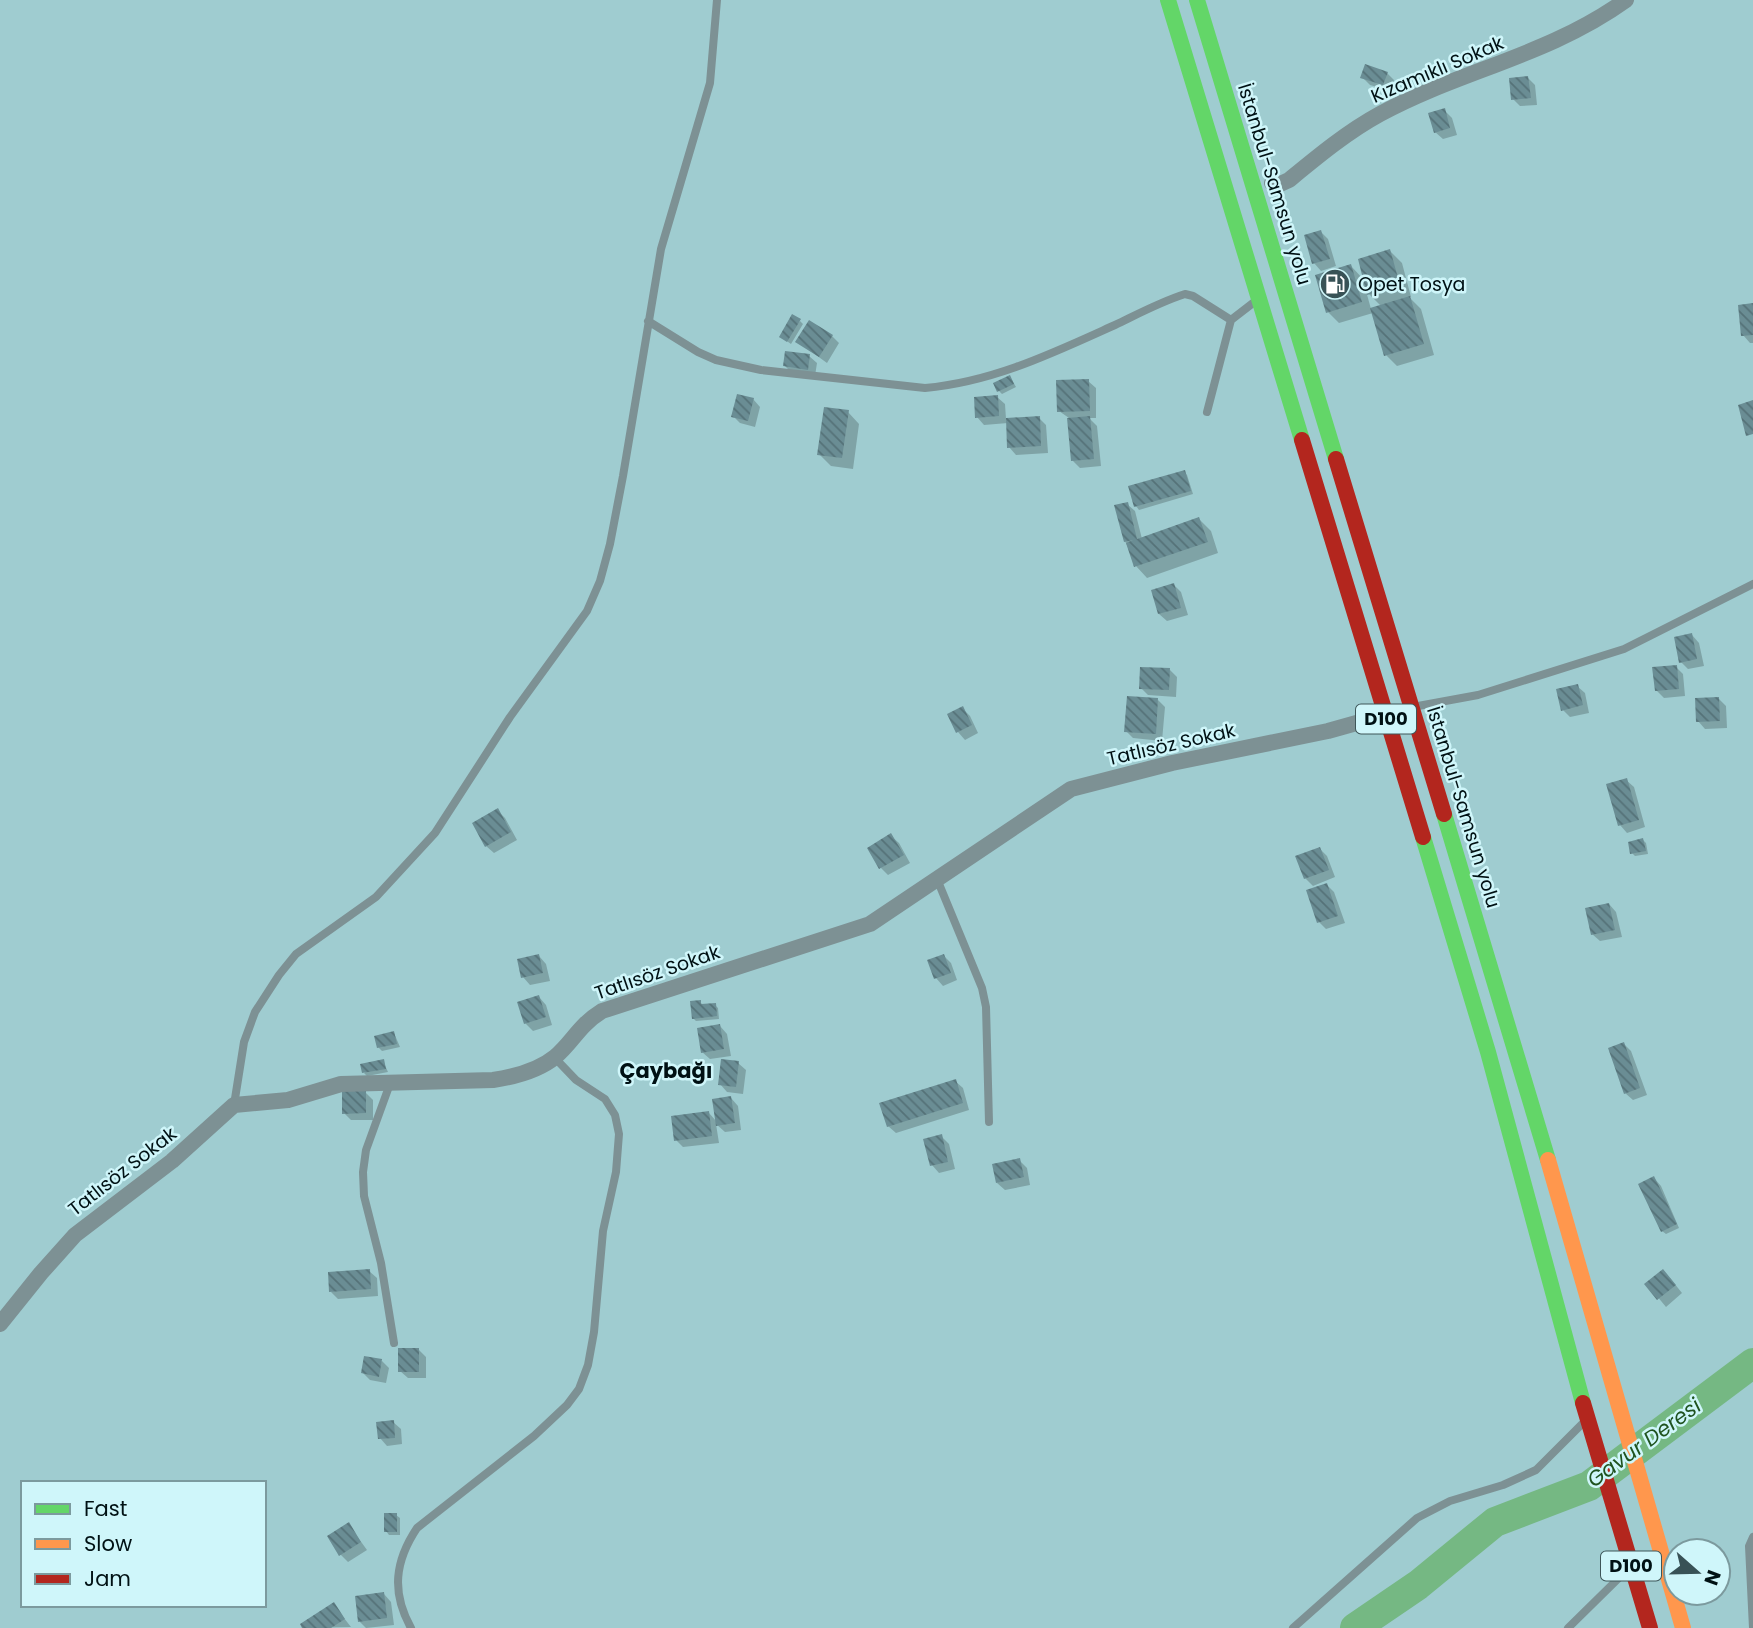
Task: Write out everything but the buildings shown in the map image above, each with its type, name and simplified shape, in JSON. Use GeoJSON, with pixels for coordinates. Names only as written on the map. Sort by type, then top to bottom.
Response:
{"type":"FeatureCollection","features":[{"type":"Feature","properties":{"kind":"highway","name":"D100"},"geometry":{"type":"LineString","coordinates":[[1168,0],[1488,1052],[1594,1442],[1650,1628]]}},
{"type":"Feature","properties":{"kind":"highway","name":"İstanbul-Samsun yolu"},"geometry":{"type":"LineString","coordinates":[[1197,0],[1514,1044],[1683,1628]]}},
{"type":"Feature","properties":{"kind":"street","name":"Kızamıklı Sokak"},"geometry":{"type":"LineString","coordinates":[[1272,183],[1278,185],[1289,180],[1346,136],[1379,115],[1545,47],[1626,0]]}},
{"type":"Feature","properties":{"kind":"street","name":"Tatlısöz Sokak"},"geometry":{"type":"LineString","coordinates":[[0,1325],[75,1235],[172,1161],[234,1105],[288,1100],[341,1084],[493,1080],[514,1077],[554,1057],[588,1020],[602,1012],[870,924],[1071,789],[1172,763],[1328,731],[1385,715]]}},
{"type":"Feature","properties":{"kind":"lane"},"geometry":{"type":"LineString","coordinates":[[234,1105],[244,1042],[255,1012],[279,975],[296,954],[376,897],[422,849],[510,717],[587,611],[600,581],[610,544],[661,249],[710,83],[717,0]]}},
{"type":"Feature","properties":{"kind":"lane"},"geometry":{"type":"LineString","coordinates":[[648,321],[716,360],[761,370],[925,388],[985,378],[1024,365],[1185,295],[1192,296],[1231,320]]}},
{"type":"Feature","properties":{"kind":"lane"},"geometry":{"type":"LineString","coordinates":[[1207,412],[1231,320],[1258,299]]}},
{"type":"Feature","properties":{"kind":"lane"},"geometry":{"type":"LineString","coordinates":[[1412,707],[1478,695],[1624,649],[1753,584]]}},
{"type":"Feature","properties":{"kind":"lane"},"geometry":{"type":"LineString","coordinates":[[937,879],[982,988],[986,1007],[989,1122]]}},
{"type":"Feature","properties":{"kind":"lane"},"geometry":{"type":"LineString","coordinates":[[411,1628],[400,1602],[397,1576],[398,1565],[406,1545],[417,1528],[534,1436],[567,1405],[579,1389],[588,1365],[594,1332],[603,1231],[616,1172],[619,1134],[615,1115],[605,1099],[576,1080],[554,1057]]}},
{"type":"Feature","properties":{"kind":"lane"},"geometry":{"type":"LineString","coordinates":[[391,1081],[366,1150],[363,1172],[364,1196],[381,1263],[394,1343]]}},
{"type":"Feature","properties":{"kind":"lane"},"geometry":{"type":"LineString","coordinates":[[1293,1628],[1417,1518],[1450,1501],[1503,1485],[1536,1470],[1588,1418]]}},
{"type":"Feature","properties":{"kind":"lane"},"geometry":{"type":"LineString","coordinates":[[1753,1537],[1749,1546],[1753,1628]]}},
{"type":"Feature","properties":{"kind":"lane"},"geometry":{"type":"LineString","coordinates":[[1568,1628],[1631,1567]]}},
{"type":"Feature","properties":{"kind":"waterway","name":"Gavur Deresi"},"geometry":{"type":"LineString","coordinates":[[1355,1628],[1418,1585],[1495,1522],[1589,1486],[1753,1363]]}},
{"type":"Feature","properties":{"kind":"traffic: fast"},"geometry":{"type":"LineString","coordinates":[[1168,0],[1302,440]]}},
{"type":"Feature","properties":{"kind":"traffic: fast"},"geometry":{"type":"LineString","coordinates":[[1197,0],[1336,459]]}},
{"type":"Feature","properties":{"kind":"traffic: fast"},"geometry":{"type":"LineString","coordinates":[[1444,814],[1548,1160]]}},
{"type":"Feature","properties":{"kind":"traffic: fast"},"geometry":{"type":"LineString","coordinates":[[1423,837],[1488,1052],[1583,1403]]}},
{"type":"Feature","properties":{"kind":"traffic: slow"},"geometry":{"type":"LineString","coordinates":[[1548,1160],[1683,1628]]}},
{"type":"Feature","properties":{"kind":"traffic: jam"},"geometry":{"type":"LineString","coordinates":[[1302,440],[1423,837]]}},
{"type":"Feature","properties":{"kind":"traffic: jam"},"geometry":{"type":"LineString","coordinates":[[1336,459],[1444,814]]}},
{"type":"Feature","properties":{"kind":"traffic: jam"},"geometry":{"type":"LineString","coordinates":[[1583,1403],[1650,1628]]}},
{"type":"Feature","properties":{"kind":"place","name":"Opet Tosya"},"geometry":{"type":"Point","coordinates":[1335,284]}},
{"type":"Feature","properties":{"kind":"district","name":"Çaybağı"},"geometry":{"type":"Point","coordinates":[666,1071]}}]}
